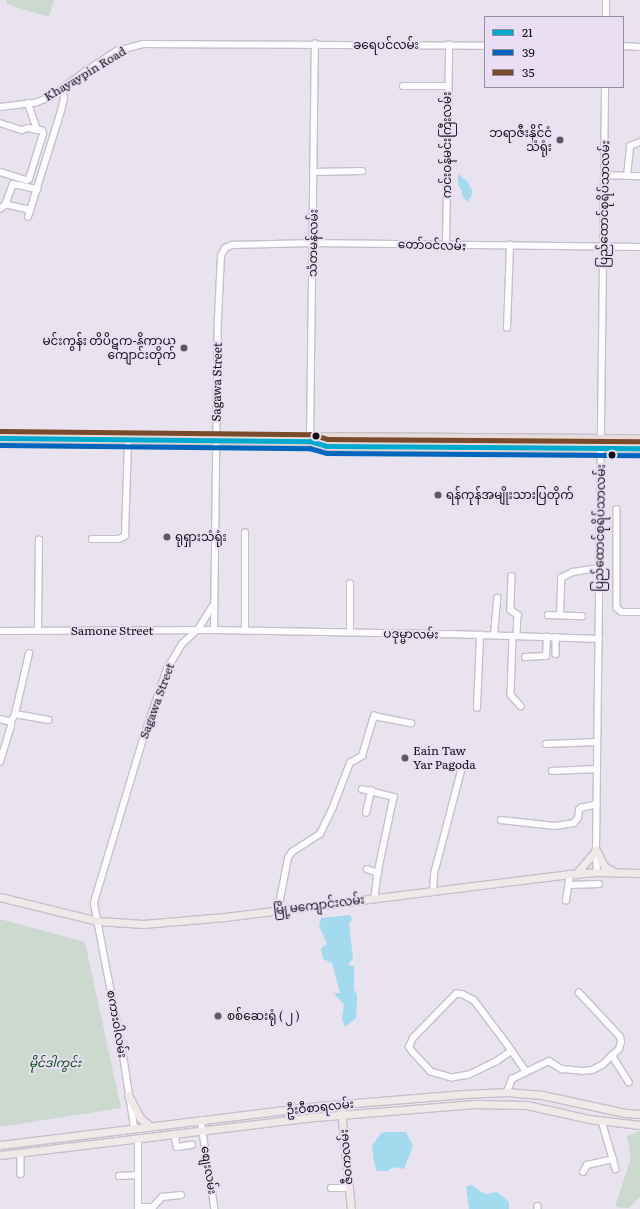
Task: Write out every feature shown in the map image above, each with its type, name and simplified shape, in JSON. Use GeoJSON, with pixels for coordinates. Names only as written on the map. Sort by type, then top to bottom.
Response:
{"type":"FeatureCollection","features":[{"type":"Feature","properties":{"kind":"highway"},"geometry":{"type":"LineString","coordinates":[[310,441],[324,437],[640,439]]}},
{"type":"Feature","properties":{"kind":"highway"},"geometry":{"type":"LineString","coordinates":[[0,438],[310,441],[334,446],[640,448]]}},
{"type":"Feature","properties":{"kind":"main road"},"geometry":{"type":"LineString","coordinates":[[573,874],[596,850],[604,866],[615,872]]}},
{"type":"Feature","properties":{"kind":"main road","name":"မြို့မကျောင်းလမ်း"},"geometry":{"type":"LineString","coordinates":[[0,897],[98,921],[143,924],[174,922],[278,910],[573,874],[597,872],[640,873]]}},
{"type":"Feature","properties":{"kind":"main road"},"geometry":{"type":"LineString","coordinates":[[509,1093],[510,1104]]}},
{"type":"Feature","properties":{"kind":"main road","name":"ဦးဝီစာရလမ်း"},"geometry":{"type":"LineString","coordinates":[[0,1145],[340,1104],[396,1099],[509,1093],[542,1095],[625,1114],[640,1114]]}},
{"type":"Feature","properties":{"kind":"main road"},"geometry":{"type":"LineString","coordinates":[[128,1095],[140,1118],[150,1126]]}},
{"type":"Feature","properties":{"kind":"main road"},"geometry":{"type":"LineString","coordinates":[[396,1099],[397,1110]]}},
{"type":"Feature","properties":{"kind":"main road","name":"ဇီဝကလမ်း"},"geometry":{"type":"LineString","coordinates":[[340,1104],[343,1115],[351,1209]]}},
{"type":"Feature","properties":{"kind":"main road","name":"ဦးဝီစာရလမ်း"},"geometry":{"type":"LineString","coordinates":[[0,1155],[275,1122],[474,1104],[510,1104],[554,1110],[599,1120],[640,1125]]}},
{"type":"Feature","properties":{"kind":"main road"},"geometry":{"type":"LineString","coordinates":[[597,1108],[599,1120]]}},
{"type":"Feature","properties":{"kind":"main road"},"geometry":{"type":"LineString","coordinates":[[274,1111],[275,1122]]}},
{"type":"Feature","properties":{"kind":"main road"},"geometry":{"type":"LineString","coordinates":[[19,1142],[21,1153]]}},
{"type":"Feature","properties":{"kind":"street"},"geometry":{"type":"LineString","coordinates":[[606,0],[606,16]]}},
{"type":"Feature","properties":{"kind":"street","name":"Khayaypin Road"},"geometry":{"type":"LineString","coordinates":[[0,107],[42,101],[62,89],[86,71],[128,47],[143,44],[167,43],[288,44]]}},
{"type":"Feature","properties":{"kind":"street","name":"ခရေပင်လမ်း"},"geometry":{"type":"LineString","coordinates":[[288,44],[484,46]]}},
{"type":"Feature","properties":{"kind":"street","name":"သံတမန်လမ်း"},"geometry":{"type":"LineString","coordinates":[[310,441],[315,44]]}},
{"type":"Feature","properties":{"kind":"street","name":"ကင်းဝန်မင်းကြီးလမ်း"},"geometry":{"type":"LineString","coordinates":[[446,245],[447,86],[449,45]]}},
{"type":"Feature","properties":{"kind":"street"},"geometry":{"type":"LineString","coordinates":[[624,46],[640,47]]}},
{"type":"Feature","properties":{"kind":"street"},"geometry":{"type":"LineString","coordinates":[[404,86],[447,86]]}},
{"type":"Feature","properties":{"kind":"street","name":"ပြည်ထောင်စုရိပ်သာလမ်း"},"geometry":{"type":"LineString","coordinates":[[597,872],[596,850],[605,88]]}},
{"type":"Feature","properties":{"kind":"street"},"geometry":{"type":"LineString","coordinates":[[28,217],[61,112],[64,99],[62,89]]}},
{"type":"Feature","properties":{"kind":"street"},"geometry":{"type":"LineString","coordinates":[[28,104],[37,130]]}},
{"type":"Feature","properties":{"kind":"street"},"geometry":{"type":"LineString","coordinates":[[0,124],[22,130],[29,128],[42,131],[43,134],[29,179],[27,180],[0,172]]}},
{"type":"Feature","properties":{"kind":"street"},"geometry":{"type":"LineString","coordinates":[[627,176],[630,146],[640,142]]}},
{"type":"Feature","properties":{"kind":"street"},"geometry":{"type":"LineString","coordinates":[[314,172],[362,171]]}},
{"type":"Feature","properties":{"kind":"street"},"geometry":{"type":"LineString","coordinates":[[604,175],[640,176]]}},
{"type":"Feature","properties":{"kind":"street"},"geometry":{"type":"LineString","coordinates":[[0,209],[5,204],[13,184],[37,189]]}},
{"type":"Feature","properties":{"kind":"street"},"geometry":{"type":"LineString","coordinates":[[5,204],[30,210]]}},
{"type":"Feature","properties":{"kind":"street","name":"တော်ဝင်လမ်း"},"geometry":{"type":"LineString","coordinates":[[225,248],[232,245],[313,243],[640,247]]}},
{"type":"Feature","properties":{"kind":"street"},"geometry":{"type":"LineString","coordinates":[[507,328],[510,245]]}},
{"type":"Feature","properties":{"kind":"street","name":"Sagawa Street"},"geometry":{"type":"LineString","coordinates":[[98,921],[94,904],[95,899],[144,736],[167,669],[182,644],[196,630],[213,605],[221,256],[225,248]]}},
{"type":"Feature","properties":{"kind":"street"},"geometry":{"type":"LineString","coordinates":[[92,539],[119,539],[125,536],[128,440]]}},
{"type":"Feature","properties":{"kind":"street"},"geometry":{"type":"LineString","coordinates":[[617,509],[617,608],[622,612],[640,612]]}},
{"type":"Feature","properties":{"kind":"street"},"geometry":{"type":"LineString","coordinates":[[245,533],[245,631]]}},
{"type":"Feature","properties":{"kind":"street"},"geometry":{"type":"LineString","coordinates":[[38,631],[39,540]]}},
{"type":"Feature","properties":{"kind":"street"},"geometry":{"type":"LineString","coordinates":[[560,615],[561,578],[573,572],[600,568]]}},
{"type":"Feature","properties":{"kind":"street"},"geometry":{"type":"LineString","coordinates":[[512,576],[511,610],[518,615],[510,695],[521,706]]}},
{"type":"Feature","properties":{"kind":"street"},"geometry":{"type":"LineString","coordinates":[[350,584],[350,633]]}},
{"type":"Feature","properties":{"kind":"street"},"geometry":{"type":"LineString","coordinates":[[494,635],[497,598]]}},
{"type":"Feature","properties":{"kind":"street"},"geometry":{"type":"LineString","coordinates":[[213,605],[214,630]]}},
{"type":"Feature","properties":{"kind":"street"},"geometry":{"type":"LineString","coordinates":[[548,615],[582,616]]}},
{"type":"Feature","properties":{"kind":"street","name":"Samone Street"},"geometry":{"type":"LineString","coordinates":[[0,631],[224,631]]}},
{"type":"Feature","properties":{"kind":"street","name":"ပဒုမ္မာလမ်း"},"geometry":{"type":"LineString","coordinates":[[224,631],[494,635],[599,639]]}},
{"type":"Feature","properties":{"kind":"street"},"geometry":{"type":"LineString","coordinates":[[477,708],[480,635]]}},
{"type":"Feature","properties":{"kind":"street"},"geometry":{"type":"LineString","coordinates":[[525,657],[546,656],[547,637]]}},
{"type":"Feature","properties":{"kind":"street"},"geometry":{"type":"LineString","coordinates":[[556,638],[556,654]]}},
{"type":"Feature","properties":{"kind":"street"},"geometry":{"type":"LineString","coordinates":[[0,762],[11,727],[11,722],[15,714],[29,654]]}},
{"type":"Feature","properties":{"kind":"street"},"geometry":{"type":"LineString","coordinates":[[15,714],[48,720]]}},
{"type":"Feature","properties":{"kind":"street"},"geometry":{"type":"LineString","coordinates":[[278,910],[288,858],[292,852],[320,834],[333,807],[350,763],[362,756],[374,716],[411,723]]}},
{"type":"Feature","properties":{"kind":"street"},"geometry":{"type":"LineString","coordinates":[[0,719],[11,722]]}},
{"type":"Feature","properties":{"kind":"street"},"geometry":{"type":"LineString","coordinates":[[546,744],[598,742]]}},
{"type":"Feature","properties":{"kind":"street"},"geometry":{"type":"LineString","coordinates":[[552,771],[597,769]]}},
{"type":"Feature","properties":{"kind":"street"},"geometry":{"type":"LineString","coordinates":[[433,890],[434,874],[461,771]]}},
{"type":"Feature","properties":{"kind":"street"},"geometry":{"type":"LineString","coordinates":[[362,789],[394,797],[378,873],[376,898]]}},
{"type":"Feature","properties":{"kind":"street"},"geometry":{"type":"LineString","coordinates":[[366,813],[371,791]]}},
{"type":"Feature","properties":{"kind":"street"},"geometry":{"type":"LineString","coordinates":[[501,820],[555,826],[568,824],[574,822],[578,818],[579,810],[581,808],[597,804]]}},
{"type":"Feature","properties":{"kind":"street"},"geometry":{"type":"LineString","coordinates":[[367,869],[378,873]]}},
{"type":"Feature","properties":{"kind":"street"},"geometry":{"type":"LineString","coordinates":[[566,901],[573,874]]}},
{"type":"Feature","properties":{"kind":"street"},"geometry":{"type":"LineString","coordinates":[[569,885],[599,884]]}},
{"type":"Feature","properties":{"kind":"street","name":"စကားဝါလမ်း"},"geometry":{"type":"LineString","coordinates":[[98,921],[123,1056],[134,1128]]}},
{"type":"Feature","properties":{"kind":"street"},"geometry":{"type":"LineString","coordinates":[[509,1093],[512,1079],[549,1061],[562,1069],[588,1071],[602,1065],[619,1049],[621,1042],[620,1038],[579,993]]}},
{"type":"Feature","properties":{"kind":"street"},"geometry":{"type":"LineString","coordinates":[[512,1051],[496,1062],[469,1075],[452,1078],[431,1072],[413,1053],[410,1046],[413,1038],[456,994],[462,994],[474,1000],[512,1051],[526,1071]]}},
{"type":"Feature","properties":{"kind":"street"},"geometry":{"type":"LineString","coordinates":[[612,1055],[629,1082]]}},
{"type":"Feature","properties":{"kind":"street","name":"စျေးလမ်း"},"geometry":{"type":"LineString","coordinates":[[201,1120],[215,1209]]}},
{"type":"Feature","properties":{"kind":"street"},"geometry":{"type":"LineString","coordinates":[[599,1120],[616,1169]]}},
{"type":"Feature","properties":{"kind":"street"},"geometry":{"type":"LineString","coordinates":[[175,1134],[177,1147],[192,1145]]}},
{"type":"Feature","properties":{"kind":"street"},"geometry":{"type":"LineString","coordinates":[[138,1138],[138,1208],[153,1208],[162,1197],[181,1195]]}},
{"type":"Feature","properties":{"kind":"street"},"geometry":{"type":"LineString","coordinates":[[21,1153],[21,1174]]}},
{"type":"Feature","properties":{"kind":"street"},"geometry":{"type":"LineString","coordinates":[[583,1172],[587,1165],[613,1159]]}},
{"type":"Feature","properties":{"kind":"street"},"geometry":{"type":"LineString","coordinates":[[119,1176],[138,1175]]}},
{"type":"Feature","properties":{"kind":"street"},"geometry":{"type":"LineString","coordinates":[[331,1188],[349,1188]]}},
{"type":"Feature","properties":{"kind":"green space"},"geometry":{"type":"Polygon","coordinates":[[[7,0],[54,0],[49,17],[6,4],[7,0]]]}},
{"type":"Feature","properties":{"kind":"green space","name":"မိုင်ဒါကွင်း"},"geometry":{"type":"Polygon","coordinates":[[[0,919],[85,942],[121,1108],[0,1127],[0,919]]]}},
{"type":"Feature","properties":{"kind":"green space"},"geometry":{"type":"Polygon","coordinates":[[[640,1131],[640,1196],[629,1208],[615,1207],[631,1158],[627,1136],[640,1131]]]}},
{"type":"Feature","properties":{"kind":"water"},"geometry":{"type":"Polygon","coordinates":[[[458,174],[467,181],[473,192],[468,202],[463,197],[461,189],[458,185],[458,174]]]}},
{"type":"Feature","properties":{"kind":"water"},"geometry":{"type":"Polygon","coordinates":[[[350,915],[352,920],[349,924],[353,958],[348,965],[354,966],[354,989],[357,995],[356,1018],[345,1027],[342,1019],[344,1005],[334,993],[340,993],[332,963],[323,959],[321,948],[327,944],[319,926],[321,918],[350,915]]]}},
{"type":"Feature","properties":{"kind":"water"},"geometry":{"type":"Polygon","coordinates":[[[406,1132],[413,1146],[404,1169],[394,1167],[387,1171],[377,1171],[372,1146],[381,1133],[406,1132]]]}},
{"type":"Feature","properties":{"kind":"water"},"geometry":{"type":"Polygon","coordinates":[[[471,1185],[485,1194],[497,1192],[509,1202],[509,1209],[469,1209],[466,1186],[471,1185]]]}},
{"type":"Feature","properties":{"kind":"transit line","name":"35"},"geometry":{"type":"LineString","coordinates":[[0,431],[310,434],[327,439],[640,441]]}},
{"type":"Feature","properties":{"kind":"transit line","name":"21"},"geometry":{"type":"LineString","coordinates":[[0,438],[310,441],[326,446],[640,448]]}},
{"type":"Feature","properties":{"kind":"transit line","name":"39"},"geometry":{"type":"LineString","coordinates":[[0,445],[309,448],[326,453],[640,455]]}},
{"type":"Feature","properties":{"kind":"place","name":"ဘရာဇီးနိုင်ငံ သံရုံး"},"geometry":{"type":"Point","coordinates":[560,140]}},
{"type":"Feature","properties":{"kind":"place","name":"မင်းကွန်း တိပိဋက-နိကာယ ကျောင်းတိုက်"},"geometry":{"type":"Point","coordinates":[184,348]}},
{"type":"Feature","properties":{"kind":"place","name":"ရန်ကုန်အမျိုးသားပြတိုက်"},"geometry":{"type":"Point","coordinates":[438,495]}},
{"type":"Feature","properties":{"kind":"place","name":"ရုရှားသံရုံး"},"geometry":{"type":"Point","coordinates":[167,537]}},
{"type":"Feature","properties":{"kind":"place","name":"Eain Taw Yar Pagoda"},"geometry":{"type":"Point","coordinates":[405,758]}},
{"type":"Feature","properties":{"kind":"place","name":"စစ်ဆေးရုံ ( ၂ )"},"geometry":{"type":"Point","coordinates":[218,1016]}}]}
